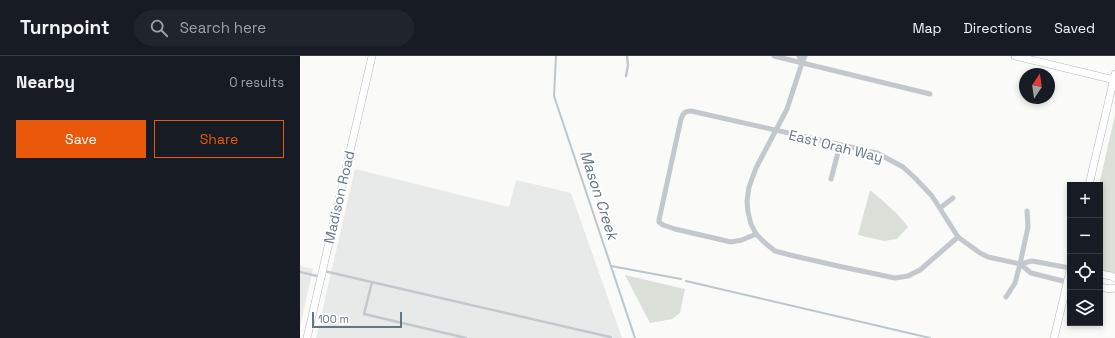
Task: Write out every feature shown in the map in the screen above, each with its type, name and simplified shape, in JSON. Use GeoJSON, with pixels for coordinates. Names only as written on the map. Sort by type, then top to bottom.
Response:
{"type":"FeatureCollection","features":[{"type":"Feature","properties":{"kind":"street","name":"Madison Road"},"geometry":{"type":"LineString","coordinates":[[307,338],[372,56]]}},
{"type":"Feature","properties":{"kind":"street"},"geometry":{"type":"LineString","coordinates":[[774,56],[930,94]]}},
{"type":"Feature","properties":{"kind":"street"},"geometry":{"type":"LineString","coordinates":[[799,56],[802,63]]}},
{"type":"Feature","properties":{"kind":"street"},"geometry":{"type":"LineString","coordinates":[[805,56],[787,109],[756,168],[749,186],[747,201],[748,212],[751,224],[756,234],[775,250],[803,258],[895,278],[908,276],[920,270],[958,237]]}},
{"type":"Feature","properties":{"kind":"street"},"geometry":{"type":"LineString","coordinates":[[1015,56],[1115,78],[1090,182]]}},
{"type":"Feature","properties":{"kind":"street","name":"East Orah Way"},"geometry":{"type":"LineString","coordinates":[[756,234],[742,240],[731,242],[675,229],[659,222],[681,119],[686,111],[743,122],[776,131],[877,153],[902,166],[916,178],[932,196],[958,237],[980,253],[988,257],[1020,264],[1032,261],[1067,268]]}},
{"type":"Feature","properties":{"kind":"street"},"geometry":{"type":"LineString","coordinates":[[831,179],[840,145]]}},
{"type":"Feature","properties":{"kind":"street"},"geometry":{"type":"LineString","coordinates":[[940,208],[953,198]]}},
{"type":"Feature","properties":{"kind":"street"},"geometry":{"type":"LineString","coordinates":[[1006,297],[1015,283],[1020,264],[1028,227],[1027,211]]}},
{"type":"Feature","properties":{"kind":"street","name":"East Orah Way"},"geometry":{"type":"LineString","coordinates":[[1020,264],[1031,273],[1067,282]]}},
{"type":"Feature","properties":{"kind":"street"},"geometry":{"type":"LineString","coordinates":[[1103,275],[1115,278]]}},
{"type":"Feature","properties":{"kind":"street"},"geometry":{"type":"LineString","coordinates":[[1103,288],[1115,288]]}},
{"type":"Feature","properties":{"kind":"street"},"geometry":{"type":"LineString","coordinates":[[1054,338],[1067,289]]}},
{"type":"Feature","properties":{"kind":"lane"},"geometry":{"type":"LineString","coordinates":[[626,76],[628,65],[627,56]]}},
{"type":"Feature","properties":{"kind":"lane"},"geometry":{"type":"LineString","coordinates":[[300,272],[372,282],[611,338]]}},
{"type":"Feature","properties":{"kind":"lane"},"geometry":{"type":"LineString","coordinates":[[372,282],[364,314],[466,338]]}},
{"type":"Feature","properties":{"kind":"shaded area"},"geometry":{"type":"Polygon","coordinates":[[[1115,115],[1115,274],[1103,272],[1103,182],[1100,182],[1115,115]]]}},
{"type":"Feature","properties":{"kind":"shaded area"},"geometry":{"type":"Polygon","coordinates":[[[355,169],[509,207],[516,180],[571,193],[622,338],[316,338],[355,169]]]}},
{"type":"Feature","properties":{"kind":"shaded area"},"geometry":{"type":"Polygon","coordinates":[[[870,190],[895,212],[908,227],[897,239],[884,241],[858,235],[870,190]]]}},
{"type":"Feature","properties":{"kind":"shaded area"},"geometry":{"type":"Polygon","coordinates":[[[300,266],[313,269],[300,327],[300,266]]]}},
{"type":"Feature","properties":{"kind":"shaded area"},"geometry":{"type":"Polygon","coordinates":[[[625,275],[685,289],[680,313],[672,319],[650,323],[625,275]]]}},
{"type":"Feature","properties":{"kind":"waterway","name":"Mason Creek"},"geometry":{"type":"LineString","coordinates":[[556,56],[554,96],[635,338]]}},
{"type":"Feature","properties":{"kind":"waterway"},"geometry":{"type":"LineString","coordinates":[[611,266],[681,279]]}},
{"type":"Feature","properties":{"kind":"waterway"},"geometry":{"type":"LineString","coordinates":[[686,281],[930,338]]}}]}
